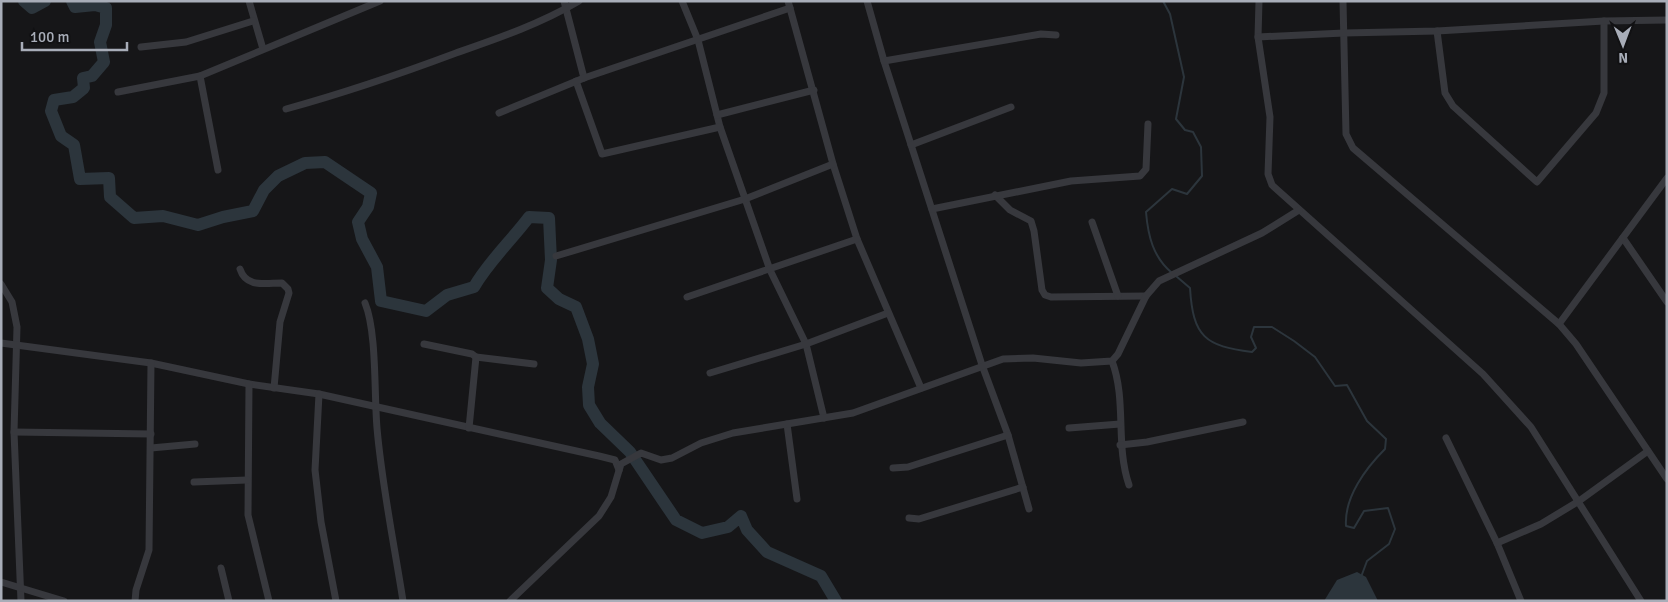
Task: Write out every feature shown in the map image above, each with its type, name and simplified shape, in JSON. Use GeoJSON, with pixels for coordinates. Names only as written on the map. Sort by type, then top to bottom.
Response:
{"type":"FeatureCollection","features":[{"type":"Feature","properties":{"kind":"street"},"geometry":{"type":"LineString","coordinates":[[249,1],[253,21],[263,49]]}},
{"type":"Feature","properties":{"kind":"street"},"geometry":{"type":"LineString","coordinates":[[118,92],[200,76],[380,1]]}},
{"type":"Feature","properties":{"kind":"street"},"geometry":{"type":"LineString","coordinates":[[286,109],[360,88],[516,32],[565,5],[579,1]]}},
{"type":"Feature","properties":{"kind":"street"},"geometry":{"type":"LineString","coordinates":[[682,1],[698,40],[720,127],[770,270],[806,344],[824,418]]}},
{"type":"Feature","properties":{"kind":"street"},"geometry":{"type":"LineString","coordinates":[[867,1],[884,61],[982,365],[1008,435],[1029,509]]}},
{"type":"Feature","properties":{"kind":"street"},"geometry":{"type":"LineString","coordinates":[[1259,1],[1258,37],[1270,117],[1268,174],[1272,185],[1483,374],[1531,427],[1641,601]]}},
{"type":"Feature","properties":{"kind":"street"},"geometry":{"type":"LineString","coordinates":[[1343,1],[1346,134],[1353,148],[1559,324],[1576,344],[1667,479]]}},
{"type":"Feature","properties":{"kind":"street"},"geometry":{"type":"LineString","coordinates":[[565,5],[584,78]]}},
{"type":"Feature","properties":{"kind":"street"},"geometry":{"type":"LineString","coordinates":[[499,113],[584,78],[698,40],[789,5],[833,164],[857,240],[921,388]]}},
{"type":"Feature","properties":{"kind":"street"},"geometry":{"type":"LineString","coordinates":[[1258,37],[1344,32],[1437,32],[1604,21],[1667,20]]}},
{"type":"Feature","properties":{"kind":"street"},"geometry":{"type":"LineString","coordinates":[[141,47],[186,42],[253,21]]}},
{"type":"Feature","properties":{"kind":"street"},"geometry":{"type":"LineString","coordinates":[[1437,32],[1445,93],[1453,106],[1537,182],[1596,113],[1604,93],[1604,21]]}},
{"type":"Feature","properties":{"kind":"street"},"geometry":{"type":"LineString","coordinates":[[884,61],[1040,34],[1056,36]]}},
{"type":"Feature","properties":{"kind":"street"},"geometry":{"type":"LineString","coordinates":[[200,76],[218,170]]}},
{"type":"Feature","properties":{"kind":"street"},"geometry":{"type":"LineString","coordinates":[[576,81],[602,154],[720,127]]}},
{"type":"Feature","properties":{"kind":"street"},"geometry":{"type":"LineString","coordinates":[[717,115],[814,90]]}},
{"type":"Feature","properties":{"kind":"street"},"geometry":{"type":"LineString","coordinates":[[911,145],[1011,107]]}},
{"type":"Feature","properties":{"kind":"street"},"geometry":{"type":"LineString","coordinates":[[932,209],[1071,181],[1140,176],[1146,169],[1148,124]]}},
{"type":"Feature","properties":{"kind":"street"},"geometry":{"type":"LineString","coordinates":[[556,256],[745,199],[833,164]]}},
{"type":"Feature","properties":{"kind":"street"},"geometry":{"type":"LineString","coordinates":[[1559,324],[1667,178]]}},
{"type":"Feature","properties":{"kind":"street"},"geometry":{"type":"LineString","coordinates":[[995,196],[1010,210],[1031,221],[1042,290],[1045,295],[1051,297],[1146,296]]}},
{"type":"Feature","properties":{"kind":"street"},"geometry":{"type":"LineString","coordinates":[[510,601],[599,516],[611,498],[620,467],[641,453],[661,460],[672,458],[701,444],[733,433],[869,409],[982,365],[1003,359],[1033,358],[1082,363],[1112,361],[1118,354],[1146,296],[1158,281],[1262,233],[1299,210]]}},
{"type":"Feature","properties":{"kind":"street"},"geometry":{"type":"LineString","coordinates":[[1092,222],[1118,296]]}},
{"type":"Feature","properties":{"kind":"street"},"geometry":{"type":"LineString","coordinates":[[1623,238],[1667,302]]}},
{"type":"Feature","properties":{"kind":"street"},"geometry":{"type":"LineString","coordinates":[[687,297],[857,240]]}},
{"type":"Feature","properties":{"kind":"street"},"geometry":{"type":"LineString","coordinates":[[240,269],[245,280],[250,283],[282,283],[288,288],[289,293],[280,322],[274,388]]}},
{"type":"Feature","properties":{"kind":"street"},"geometry":{"type":"LineString","coordinates":[[1,284],[16,316],[14,432],[21,601]]}},
{"type":"Feature","properties":{"kind":"street"},"geometry":{"type":"LineString","coordinates":[[365,303],[369,314],[372,335],[375,406],[380,456],[403,601]]}},
{"type":"Feature","properties":{"kind":"street"},"geometry":{"type":"LineString","coordinates":[[710,373],[806,344],[888,313]]}},
{"type":"Feature","properties":{"kind":"street"},"geometry":{"type":"LineString","coordinates":[[1,342],[151,363],[250,384],[319,394],[615,460],[620,467]]}},
{"type":"Feature","properties":{"kind":"street"},"geometry":{"type":"LineString","coordinates":[[424,344],[472,354],[476,357],[534,364]]}},
{"type":"Feature","properties":{"kind":"street"},"geometry":{"type":"LineString","coordinates":[[469,428],[476,357]]}},
{"type":"Feature","properties":{"kind":"street"},"geometry":{"type":"LineString","coordinates":[[1112,361],[1119,384],[1120,445],[1123,467],[1129,485]]}},
{"type":"Feature","properties":{"kind":"street"},"geometry":{"type":"LineString","coordinates":[[135,601],[149,550],[151,363]]}},
{"type":"Feature","properties":{"kind":"street"},"geometry":{"type":"LineString","coordinates":[[250,384],[247,480],[249,525],[269,601]]}},
{"type":"Feature","properties":{"kind":"street"},"geometry":{"type":"LineString","coordinates":[[319,394],[315,470],[321,522],[336,601]]}},
{"type":"Feature","properties":{"kind":"street"},"geometry":{"type":"LineString","coordinates":[[1120,445],[1147,442],[1243,422]]}},
{"type":"Feature","properties":{"kind":"street"},"geometry":{"type":"LineString","coordinates":[[787,424],[797,498]]}},
{"type":"Feature","properties":{"kind":"street"},"geometry":{"type":"LineString","coordinates":[[1069,428],[1120,424]]}},
{"type":"Feature","properties":{"kind":"street"},"geometry":{"type":"LineString","coordinates":[[14,432],[151,434]]}},
{"type":"Feature","properties":{"kind":"street"},"geometry":{"type":"LineString","coordinates":[[893,468],[908,467],[1008,435]]}},
{"type":"Feature","properties":{"kind":"street"},"geometry":{"type":"LineString","coordinates":[[1446,438],[1497,544],[1520,601]]}},
{"type":"Feature","properties":{"kind":"street"},"geometry":{"type":"LineString","coordinates":[[151,448],[195,444]]}},
{"type":"Feature","properties":{"kind":"street"},"geometry":{"type":"LineString","coordinates":[[1497,544],[1541,524],[1578,501],[1648,451]]}},
{"type":"Feature","properties":{"kind":"street"},"geometry":{"type":"LineString","coordinates":[[194,482],[247,480]]}},
{"type":"Feature","properties":{"kind":"street"},"geometry":{"type":"LineString","coordinates":[[908,518],[919,519],[1023,487]]}},
{"type":"Feature","properties":{"kind":"street"},"geometry":{"type":"LineString","coordinates":[[221,568],[229,601]]}},
{"type":"Feature","properties":{"kind":"street"},"geometry":{"type":"LineString","coordinates":[[1,582],[64,601]]}},
{"type":"Feature","properties":{"kind":"shaded area"},"geometry":{"type":"Polygon","coordinates":[[[1357,572],[1366,577],[1378,601],[1324,601],[1337,580],[1357,572]]]}},
{"type":"Feature","properties":{"kind":"waterway"},"geometry":{"type":"LineString","coordinates":[[24,1],[32,8],[45,1]]}},
{"type":"Feature","properties":{"kind":"waterway"},"geometry":{"type":"LineString","coordinates":[[72,1],[75,7],[95,5],[106,8],[106,25],[100,42],[104,62],[92,76],[83,78],[84,88],[73,97],[54,100],[51,111],[61,136],[74,145],[80,179],[109,178],[110,197],[134,218],[163,216],[198,225],[223,217],[253,211],[264,190],[278,176],[305,163],[325,162],[371,193],[368,207],[358,222],[362,239],[377,267],[381,301],[426,311],[447,295],[474,287],[486,268],[529,217],[549,218],[551,260],[547,288],[559,299],[576,307],[588,339],[593,364],[588,387],[589,405],[600,423],[630,452],[676,520],[702,533],[728,527],[741,516],[747,530],[767,552],[821,576],[836,601]]}},
{"type":"Feature","properties":{"kind":"waterway"},"geometry":{"type":"LineString","coordinates":[[1163,1],[1170,14],[1184,77],[1176,119],[1185,130],[1193,132],[1201,147],[1202,176],[1187,194],[1172,189],[1146,212],[1153,246],[1160,260],[1172,273]]}},
{"type":"Feature","properties":{"kind":"waterway"},"geometry":{"type":"LineString","coordinates":[[1176,276],[1190,288],[1194,318],[1204,336],[1223,346],[1252,352],[1256,348],[1251,337],[1254,327],[1272,327],[1315,357],[1335,386],[1347,385],[1367,421],[1386,439],[1385,449],[1364,474],[1352,494],[1346,515],[1346,526],[1354,528],[1364,511],[1388,508],[1395,529],[1389,544],[1367,561],[1361,577]]}}]}
